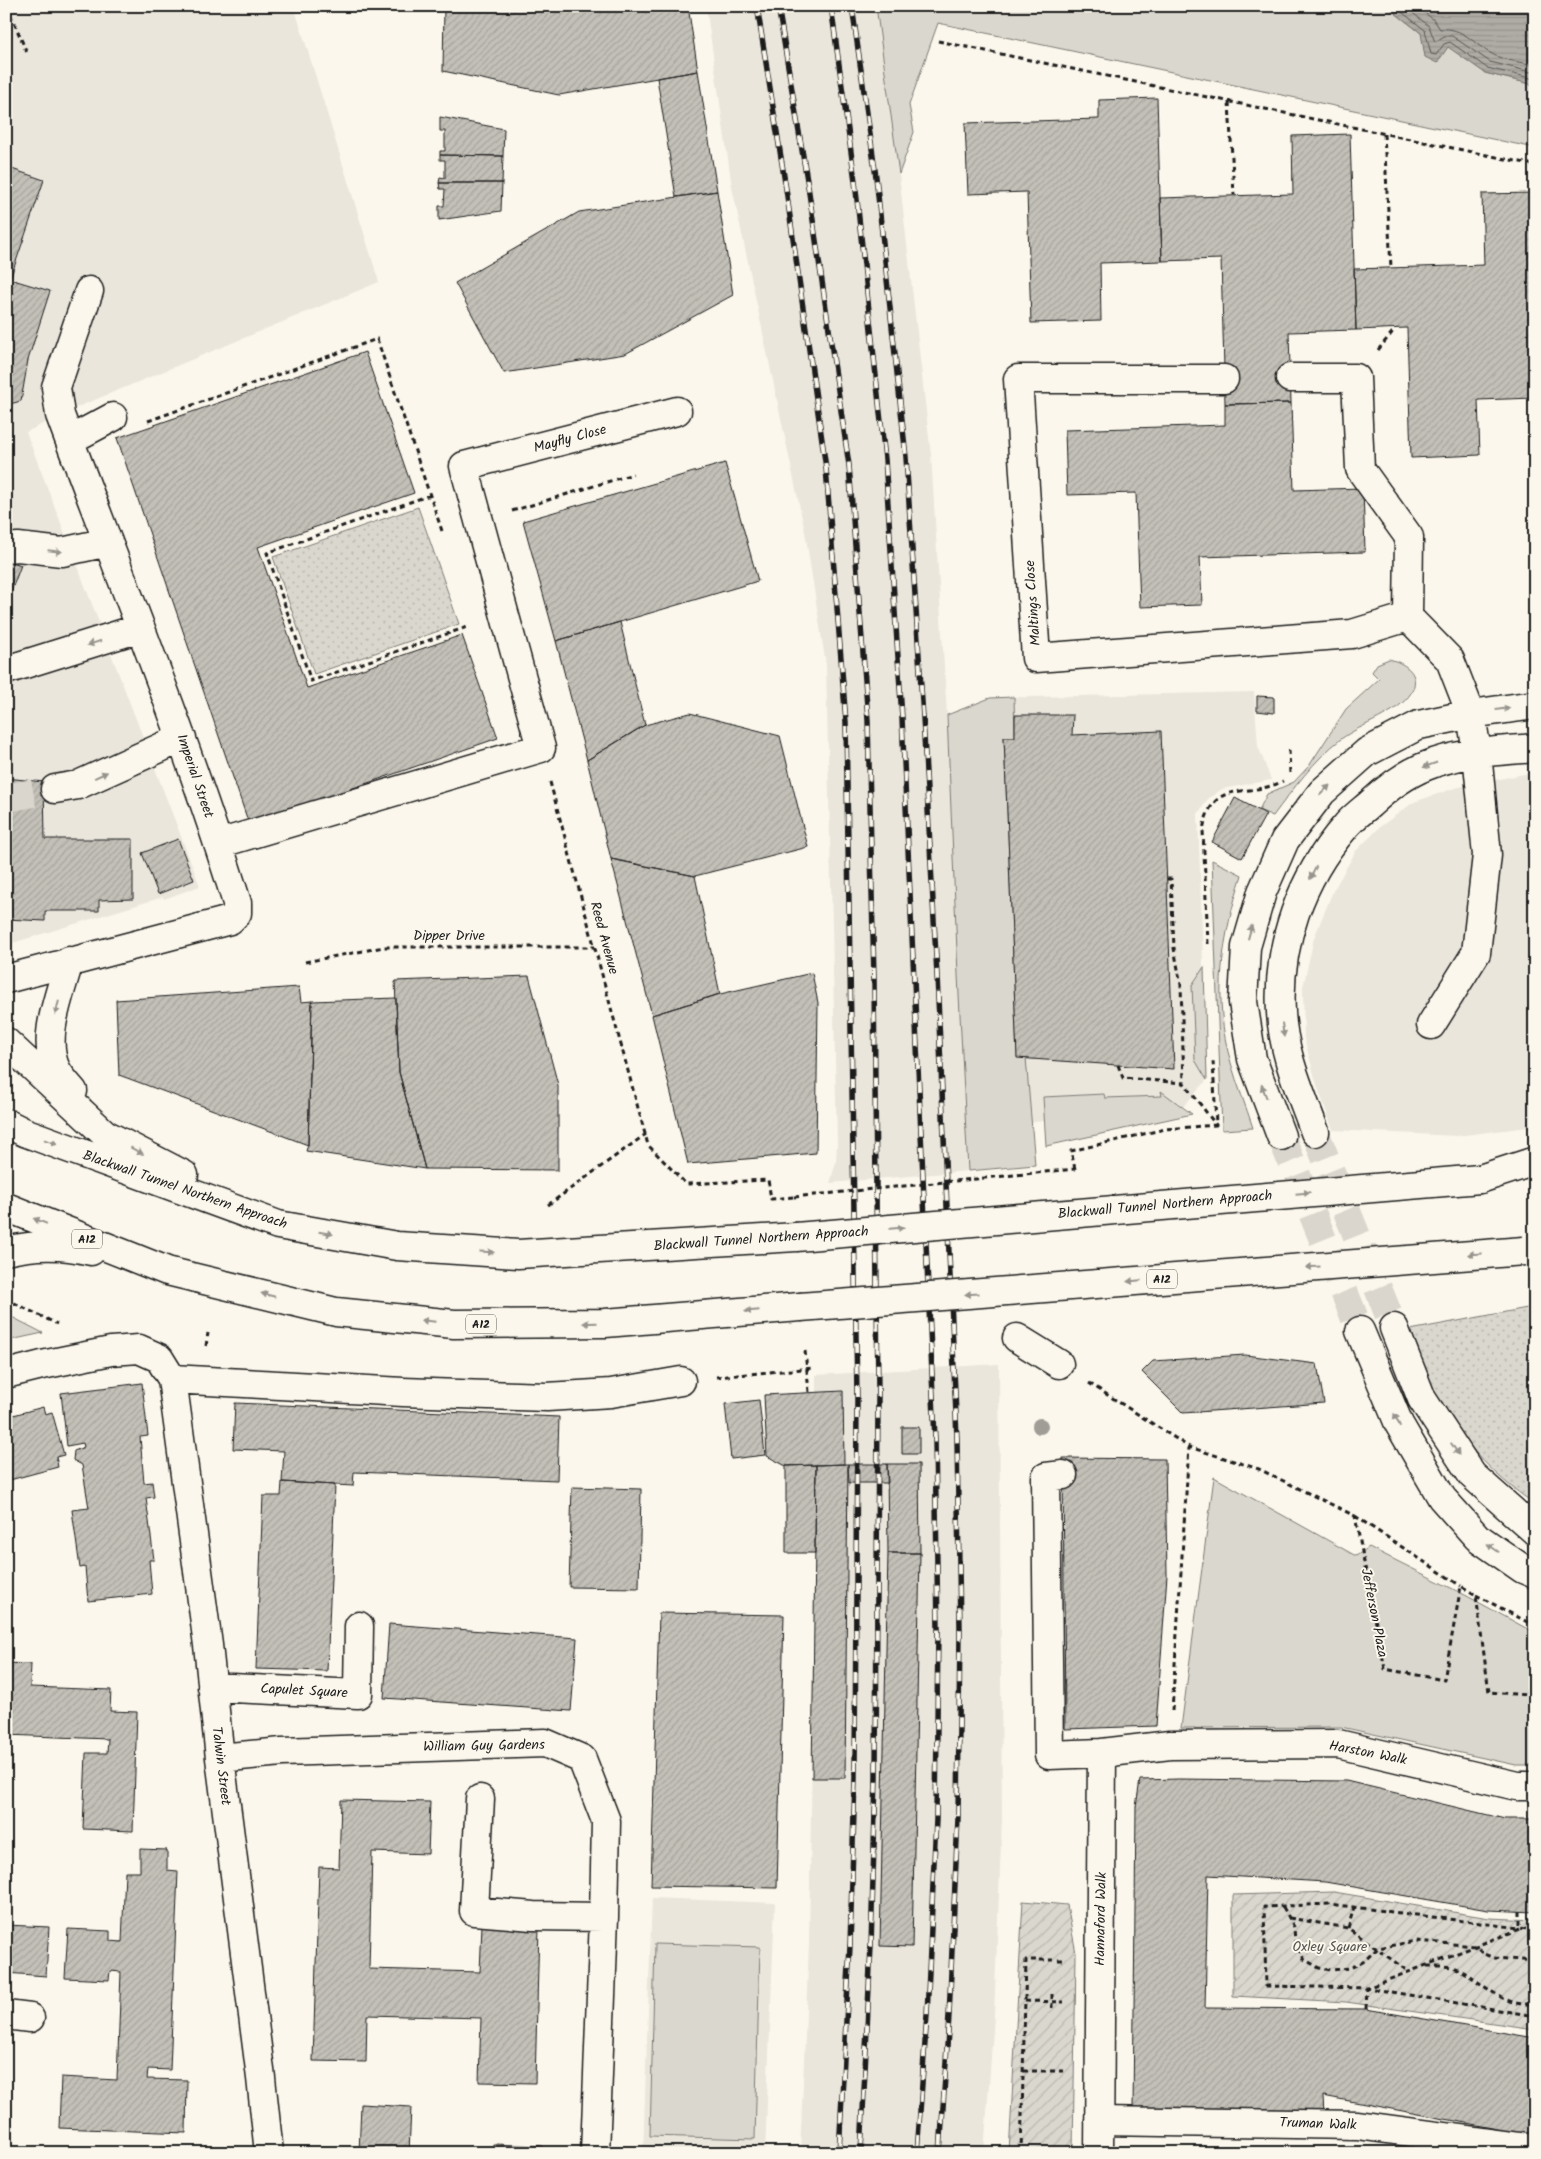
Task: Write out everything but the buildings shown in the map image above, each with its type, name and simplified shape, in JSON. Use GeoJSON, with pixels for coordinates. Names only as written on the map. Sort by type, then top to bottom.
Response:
{"type":"FeatureCollection","features":[{"type":"Feature","properties":{"kind":"main road","name":"Imperial Street"},"geometry":{"type":"LineString","coordinates":[[6,978],[230,920],[237,913],[236,903],[218,844],[182,738],[60,415],[56,387],[89,291]]}},
{"type":"Feature","properties":{"kind":"main road","name":"Maltings Close"},"geometry":{"type":"LineString","coordinates":[[1224,378],[1018,379],[1036,658],[1352,634],[1408,617]]}},
{"type":"Feature","properties":{"kind":"main road"},"geometry":{"type":"LineString","coordinates":[[1290,378],[1356,378],[1360,469],[1408,537],[1408,617],[1450,660],[1471,714],[1477,753],[1487,855],[1476,953],[1431,1025]]}},
{"type":"Feature","properties":{"kind":"main road","name":"Mayfly Close"},"geometry":{"type":"LineString","coordinates":[[478,522],[464,466],[677,411]]}},
{"type":"Feature","properties":{"kind":"main road"},"geometry":{"type":"LineString","coordinates":[[70,440],[113,417]]}},
{"type":"Feature","properties":{"kind":"main road"},"geometry":{"type":"LineString","coordinates":[[218,844],[541,748],[478,522]]}},
{"type":"Feature","properties":{"kind":"main road"},"geometry":{"type":"LineString","coordinates":[[6,548],[18,546],[62,552],[108,542]]}},
{"type":"Feature","properties":{"kind":"main road"},"geometry":{"type":"LineString","coordinates":[[6,670],[140,628]]}},
{"type":"Feature","properties":{"kind":"main road"},"geometry":{"type":"LineString","coordinates":[[1281,1136],[1252,1059],[1242,1002],[1246,947],[1262,892],[1285,840],[1322,792],[1367,752],[1419,725],[1471,714],[1535,705]]}},
{"type":"Feature","properties":{"kind":"main road"},"geometry":{"type":"LineString","coordinates":[[55,789],[78,785],[182,738]]}},
{"type":"Feature","properties":{"kind":"main road"},"geometry":{"type":"LineString","coordinates":[[1315,1132],[1287,1056],[1281,1012],[1282,965],[1292,918],[1314,869],[1345,826],[1386,790],[1426,766],[1477,753],[1535,748]]}},
{"type":"Feature","properties":{"kind":"main road"},"geometry":{"type":"LineString","coordinates":[[69,961],[52,1026],[50,1050],[56,1070],[105,1134]]}},
{"type":"Feature","properties":{"kind":"main road"},"geometry":{"type":"LineString","coordinates":[[6,1042],[105,1134],[278,1225]]}},
{"type":"Feature","properties":{"kind":"main road","name":"Blackwall Tunnel Northern Approach"},"geometry":{"type":"LineString","coordinates":[[6,1123],[24,1132],[278,1225],[397,1246],[518,1254],[796,1237],[1535,1175]]}},
{"type":"Feature","properties":{"kind":"main road"},"geometry":{"type":"LineString","coordinates":[[1480,1179],[1535,1161]]}},
{"type":"Feature","properties":{"kind":"main road","name":"A12"},"geometry":{"type":"LineString","coordinates":[[6,1207],[167,1271],[336,1312],[454,1324],[605,1323],[1531,1250]]}},
{"type":"Feature","properties":{"kind":"main road"},"geometry":{"type":"LineString","coordinates":[[6,1251],[27,1246],[74,1247],[167,1271]]}},
{"type":"Feature","properties":{"kind":"main road"},"geometry":{"type":"LineString","coordinates":[[1394,1328],[1422,1399],[1472,1475],[1535,1531]]}},
{"type":"Feature","properties":{"kind":"main road"},"geometry":{"type":"LineString","coordinates":[[1360,1331],[1399,1424],[1442,1498],[1477,1537],[1524,1569],[1535,1574]]}},
{"type":"Feature","properties":{"kind":"main road"},"geometry":{"type":"LineString","coordinates":[[1017,1338],[1059,1364]]}},
{"type":"Feature","properties":{"kind":"main road"},"geometry":{"type":"LineString","coordinates":[[6,1374],[111,1351],[139,1349],[159,1358],[172,1379],[403,1392],[547,1397],[611,1393],[681,1381]]}},
{"type":"Feature","properties":{"kind":"main road","name":"Talwin Street"},"geometry":{"type":"LineString","coordinates":[[172,1379],[269,2153]]}},
{"type":"Feature","properties":{"kind":"main road"},"geometry":{"type":"LineString","coordinates":[[1064,1475],[1046,1477],[1049,1755],[1102,1753],[1170,1745]]}},
{"type":"Feature","properties":{"kind":"main road","name":"Capulet Square"},"geometry":{"type":"LineString","coordinates":[[212,1687],[358,1694],[359,1626]]}},
{"type":"Feature","properties":{"kind":"main road","name":"William Guy Gardens"},"geometry":{"type":"LineString","coordinates":[[220,1758],[282,1752],[545,1743],[582,1759],[606,1821],[595,2153]]}},
{"type":"Feature","properties":{"kind":"main road","name":"Harston Walk"},"geometry":{"type":"LineString","coordinates":[[1170,1745],[1338,1744],[1518,1786],[1535,1786]]}},
{"type":"Feature","properties":{"kind":"main road","name":"Hannaford Walk"},"geometry":{"type":"LineString","coordinates":[[1099,2153],[1102,1753]]}},
{"type":"Feature","properties":{"kind":"main road"},"geometry":{"type":"LineString","coordinates":[[480,1799],[474,1911],[533,1916],[604,1917]]}},
{"type":"Feature","properties":{"kind":"main road","name":"Truman Walk"},"geometry":{"type":"LineString","coordinates":[[1099,2121],[1357,2125],[1535,2150]]}},
{"type":"Feature","properties":{"kind":"path"},"geometry":{"type":"LineString","coordinates":[[8,6],[27,54]]}},
{"type":"Feature","properties":{"kind":"path"},"geometry":{"type":"LineString","coordinates":[[938,41],[1530,164],[1535,167]]}},
{"type":"Feature","properties":{"kind":"path"},"geometry":{"type":"LineString","coordinates":[[1229,102],[1234,195]]}},
{"type":"Feature","properties":{"kind":"path"},"geometry":{"type":"LineString","coordinates":[[1384,134],[1391,268]]}},
{"type":"Feature","properties":{"kind":"path"},"geometry":{"type":"LineString","coordinates":[[146,422],[377,339],[442,532],[633,474]]}},
{"type":"Feature","properties":{"kind":"path"},"geometry":{"type":"LineString","coordinates":[[430,495],[267,553],[311,681],[473,625]]}},
{"type":"Feature","properties":{"kind":"path","name":"Reed Avenue"},"geometry":{"type":"LineString","coordinates":[[541,748],[648,1145],[686,1184],[768,1180],[771,1199],[1075,1169],[1071,1150],[1165,1129]]}},
{"type":"Feature","properties":{"kind":"path"},"geometry":{"type":"LineString","coordinates":[[1167,879],[1171,879],[1174,948],[1181,985],[1184,1083],[1216,1125]]}},
{"type":"Feature","properties":{"kind":"path","name":"Dipper Drive"},"geometry":{"type":"LineString","coordinates":[[305,962],[384,947],[594,947]]}},
{"type":"Feature","properties":{"kind":"path"},"geometry":{"type":"LineString","coordinates":[[1118,1065],[1123,1078],[1184,1083]]}},
{"type":"Feature","properties":{"kind":"path"},"geometry":{"type":"LineString","coordinates":[[548,1205],[646,1134]]}},
{"type":"Feature","properties":{"kind":"path"},"geometry":{"type":"LineString","coordinates":[[206,1344],[208,1333]]}},
{"type":"Feature","properties":{"kind":"path"},"geometry":{"type":"LineString","coordinates":[[805,1350],[809,1392]]}},
{"type":"Feature","properties":{"kind":"path"},"geometry":{"type":"LineString","coordinates":[[1059,1364],[1189,1447],[1259,1469],[1355,1516],[1461,1586],[1535,1626]]}},
{"type":"Feature","properties":{"kind":"path"},"geometry":{"type":"LineString","coordinates":[[712,1377],[813,1368]]}},
{"type":"Feature","properties":{"kind":"path"},"geometry":{"type":"LineString","coordinates":[[1170,1745],[1189,1447]]}},
{"type":"Feature","properties":{"kind":"path","name":"Jefferson Plaza"},"geometry":{"type":"LineString","coordinates":[[1355,1516],[1385,1669],[1444,1680],[1461,1586]]}},
{"type":"Feature","properties":{"kind":"path"},"geometry":{"type":"LineString","coordinates":[[1476,1595],[1489,1692],[1527,1695],[1535,1662]]}},
{"type":"Feature","properties":{"kind":"path"},"geometry":{"type":"LineString","coordinates":[[1535,1930],[1520,1930],[1329,1904],[1264,1908],[1266,1986],[1367,1988],[1535,2016]]}},
{"type":"Feature","properties":{"kind":"path"},"geometry":{"type":"LineString","coordinates":[[1283,1907],[1294,1928],[1295,1943],[1304,1959],[1319,1968],[1332,1970],[1350,1968],[1363,1962],[1378,1948],[1416,1941],[1476,1946],[1484,1954],[1494,1958],[1535,1961]]}},
{"type":"Feature","properties":{"kind":"path"},"geometry":{"type":"LineString","coordinates":[[1348,1928],[1354,1907]]}},
{"type":"Feature","properties":{"kind":"path"},"geometry":{"type":"LineString","coordinates":[[1520,1911],[1520,1930]]}},
{"type":"Feature","properties":{"kind":"path"},"geometry":{"type":"LineString","coordinates":[[1289,1918],[1348,1928],[1378,1948],[1386,1957],[1410,1972]]}},
{"type":"Feature","properties":{"kind":"path"},"geometry":{"type":"LineString","coordinates":[[1367,1988],[1520,1930]]}},
{"type":"Feature","properties":{"kind":"path"},"geometry":{"type":"LineString","coordinates":[[1021,2153],[1026,1960],[1101,1961]]}},
{"type":"Feature","properties":{"kind":"path"},"geometry":{"type":"LineString","coordinates":[[1426,1966],[1456,1968],[1498,1996],[1525,2004],[1535,2003]]}},
{"type":"Feature","properties":{"kind":"path"},"geometry":{"type":"LineString","coordinates":[[1366,2009],[1367,1988]]}},
{"type":"Feature","properties":{"kind":"path"},"geometry":{"type":"LineString","coordinates":[[1052,1994],[1052,2008]]}},
{"type":"Feature","properties":{"kind":"path"},"geometry":{"type":"LineString","coordinates":[[1023,2071],[1099,2071]]}},
{"type":"Feature","properties":{"kind":"shaded area"},"geometry":{"type":"Polygon","coordinates":[[[6,6],[294,6],[379,282],[80,406],[26,432],[200,886],[164,899],[163,897],[6,945],[6,6]]]}},
{"type":"Feature","properties":{"kind":"shaded area"},"geometry":{"type":"Polygon","coordinates":[[[706,6],[876,6],[899,174],[931,455],[947,715],[968,1171],[830,1183],[836,1162],[837,1144],[826,665],[805,532],[732,187],[706,6]]]}},
{"type":"Feature","properties":{"kind":"shaded area"},"geometry":{"type":"Polygon","coordinates":[[[1254,692],[1258,746],[1271,780],[1222,789],[1208,799],[1198,814],[1207,1080],[1180,1110],[1010,1124],[990,698],[1254,692]]]}},
{"type":"Feature","properties":{"kind":"shaded area"},"geometry":{"type":"Polygon","coordinates":[[[1535,772],[1535,1126],[1457,1136],[1333,1130],[1317,1085],[1304,1038],[1303,987],[1314,938],[1333,891],[1356,851],[1381,826],[1414,802],[1455,788],[1535,772]]]}},
{"type":"Feature","properties":{"kind":"shaded area"},"geometry":{"type":"Polygon","coordinates":[[[999,1364],[1002,1819],[994,2016],[984,2153],[800,2153],[809,1944],[815,1554],[786,1553],[786,1467],[767,1456],[764,1395],[816,1392],[816,1375],[999,1364]]]}},
{"type":"Feature","properties":{"kind":"shaded area"},"geometry":{"type":"Polygon","coordinates":[[[652,1898],[775,1903],[765,2153],[643,2153],[652,1898]]]}},
{"type":"Feature","properties":{"kind":"green space"},"geometry":{"type":"Polygon","coordinates":[[[876,6],[1386,6],[1421,33],[1448,46],[1485,73],[1535,85],[1535,148],[938,23],[909,105],[914,132],[899,174],[876,6]]]}},
{"type":"Feature","properties":{"kind":"green space"},"geometry":{"type":"Polygon","coordinates":[[[418,507],[459,624],[314,674],[273,557],[418,507]]]}},
{"type":"Feature","properties":{"kind":"green space"},"geometry":{"type":"Polygon","coordinates":[[[1389,659],[1401,663],[1413,675],[1414,686],[1405,700],[1388,713],[1349,734],[1331,747],[1304,775],[1273,816],[1259,810],[1267,794],[1294,782],[1309,766],[1346,709],[1379,679],[1372,672],[1377,664],[1389,659]]]}},
{"type":"Feature","properties":{"kind":"green space"},"geometry":{"type":"Polygon","coordinates":[[[1014,697],[1015,737],[1004,737],[1017,1057],[1026,1058],[1035,1165],[968,1171],[947,715],[990,698],[1014,697]]]}},
{"type":"Feature","properties":{"kind":"green space"},"geometry":{"type":"Polygon","coordinates":[[[1212,860],[1242,875],[1229,921],[1225,945],[1221,991],[1222,1015],[1225,1039],[1233,1071],[1253,1128],[1222,1130],[1212,860]]]}},
{"type":"Feature","properties":{"kind":"green space"},"geometry":{"type":"Polygon","coordinates":[[[1204,967],[1207,1080],[1195,1060],[1192,985],[1204,967]]]}},
{"type":"Feature","properties":{"kind":"green space"},"geometry":{"type":"Polygon","coordinates":[[[1161,1091],[1192,1114],[1046,1146],[1043,1097],[1104,1094],[1105,1098],[1162,1096],[1161,1091]]]}},
{"type":"Feature","properties":{"kind":"green space"},"geometry":{"type":"Polygon","coordinates":[[[1527,1308],[1535,1309],[1535,1504],[1503,1480],[1477,1454],[1454,1425],[1429,1384],[1410,1330],[1527,1308]]]}},
{"type":"Feature","properties":{"kind":"green space"},"geometry":{"type":"Polygon","coordinates":[[[6,1314],[43,1333],[6,1341],[6,1314]]]}},
{"type":"Feature","properties":{"kind":"green space"},"geometry":{"type":"Polygon","coordinates":[[[1214,1477],[1356,1556],[1369,1547],[1467,1596],[1535,1633],[1535,1765],[1516,1765],[1341,1727],[1181,1728],[1214,1477]]]}},
{"type":"Feature","properties":{"kind":"green space","name":"Oxley Square"},"geometry":{"type":"Polygon","coordinates":[[[1334,1892],[1489,1918],[1535,1920],[1535,2029],[1346,2002],[1233,1996],[1233,1895],[1334,1892]]]}},
{"type":"Feature","properties":{"kind":"green space"},"geometry":{"type":"Polygon","coordinates":[[[1023,1901],[1067,1905],[1076,1953],[1073,2153],[1009,2153],[1023,1901]]]}},
{"type":"Feature","properties":{"kind":"green space"},"geometry":{"type":"Polygon","coordinates":[[[655,1944],[760,1947],[755,2139],[650,2136],[655,1944]]]}},
{"type":"Feature","properties":{"kind":"water"},"geometry":{"type":"Polygon","coordinates":[[[1386,6],[1535,6],[1535,85],[1485,73],[1448,47],[1437,63],[1425,57],[1421,33],[1386,6]]]}},
{"type":"Feature","properties":{"kind":"tunnel"},"geometry":{"type":"LineString","coordinates":[[6,798],[55,789]]}},
{"type":"Feature","properties":{"kind":"tunnel"},"geometry":{"type":"LineString","coordinates":[[1315,1132],[1394,1328]]}},
{"type":"Feature","properties":{"kind":"tunnel"},"geometry":{"type":"LineString","coordinates":[[1281,1136],[1360,1331]]}},
{"type":"Feature","properties":{"kind":"railway"},"geometry":{"type":"LineString","coordinates":[[757,6],[786,189],[826,468],[846,722],[857,1396],[855,1778],[850,1946],[839,2153]]}},
{"type":"Feature","properties":{"kind":"railway"},"geometry":{"type":"LineString","coordinates":[[778,6],[808,186],[849,465],[868,720],[874,978],[878,1395],[876,1779],[871,1946],[861,2153]]}},
{"type":"Feature","properties":{"kind":"railway"},"geometry":{"type":"LineString","coordinates":[[831,6],[855,181],[885,459],[902,718],[935,1439],[938,1629],[936,1819],[927,2015],[917,2153]]}},
{"type":"Feature","properties":{"kind":"railway"},"geometry":{"type":"LineString","coordinates":[[852,6],[876,177],[906,457],[937,975],[957,1438],[960,1629],[958,1818],[949,2016],[940,2153]]}}]}
